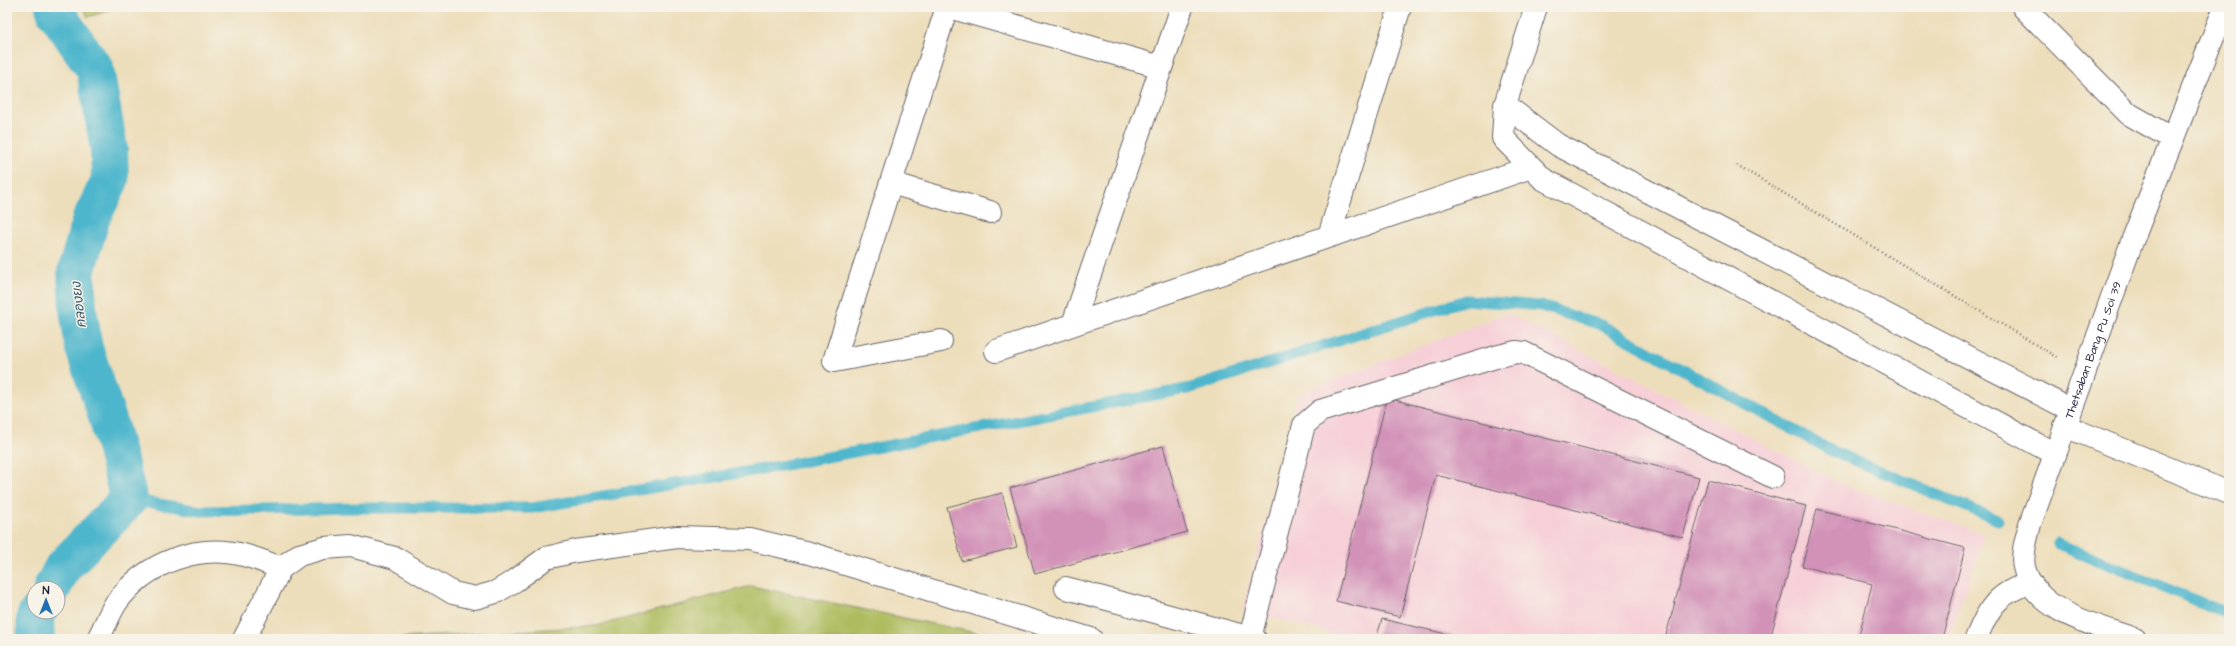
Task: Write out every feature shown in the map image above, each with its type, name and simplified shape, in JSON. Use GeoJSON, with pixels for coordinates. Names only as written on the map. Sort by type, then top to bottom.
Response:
{"type":"FeatureCollection","features":[{"type":"Feature","properties":{"kind":"street"},"geometry":{"type":"LineString","coordinates":[[941,341],[834,361],[948,7],[1161,67]]}},
{"type":"Feature","properties":{"kind":"street"},"geometry":{"type":"LineString","coordinates":[[1073,324],[1182,7]]}},
{"type":"Feature","properties":{"kind":"street"},"geometry":{"type":"LineString","coordinates":[[1329,236],[1400,7]]}},
{"type":"Feature","properties":{"kind":"street"},"geometry":{"type":"LineString","coordinates":[[1536,7],[1505,105],[1503,138],[1542,178],[2056,454]]}},
{"type":"Feature","properties":{"kind":"street"},"geometry":{"type":"LineString","coordinates":[[2023,7],[2129,114],[2173,139]]}},
{"type":"Feature","properties":{"kind":"street","name":"Thetsaban Bang Pu Soi 39"},"geometry":{"type":"LineString","coordinates":[[2135,639],[2067,613],[2042,598],[2031,583],[2024,566],[2025,545],[2030,524],[2133,239],[2225,7]]}},
{"type":"Feature","properties":{"kind":"street"},"geometry":{"type":"LineString","coordinates":[[1505,105],[1558,145],[2068,418],[2229,493]]}},
{"type":"Feature","properties":{"kind":"street"},"geometry":{"type":"LineString","coordinates":[[996,351],[1531,167]]}},
{"type":"Feature","properties":{"kind":"street"},"geometry":{"type":"LineString","coordinates":[[891,183],[990,212]]}},
{"type":"Feature","properties":{"kind":"street"},"geometry":{"type":"LineString","coordinates":[[1066,588],[1245,638],[1304,425],[1320,411],[1516,352],[1524,353],[1773,477]]}},
{"type":"Feature","properties":{"kind":"street"},"geometry":{"type":"LineString","coordinates":[[244,639],[281,568],[299,555],[324,548],[351,546],[395,558],[454,593],[474,598],[496,592],[546,558],[576,551],[677,537],[748,539],[809,553],[1091,639]]}},
{"type":"Feature","properties":{"kind":"street"},"geometry":{"type":"LineString","coordinates":[[98,639],[116,604],[133,585],[156,567],[181,556],[202,552],[246,555],[281,568]]}},
{"type":"Feature","properties":{"kind":"street"},"geometry":{"type":"LineString","coordinates":[[1976,639],[1994,603],[2008,592],[2031,583]]}},
{"type":"Feature","properties":{"kind":"path"},"geometry":{"type":"LineString","coordinates":[[1737,165],[2085,373]]}},
{"type":"Feature","properties":{"kind":"shaded area"},"geometry":{"type":"Polygon","coordinates":[[[1507,313],[1842,484],[1984,534],[1949,639],[1353,639],[1243,610],[1298,394],[1507,313]]]}},
{"type":"Feature","properties":{"kind":"green space"},"geometry":{"type":"Polygon","coordinates":[[[83,7],[112,7],[109,11],[88,17],[83,7]]]}},
{"type":"Feature","properties":{"kind":"green space"},"geometry":{"type":"Polygon","coordinates":[[[751,586],[986,635],[989,639],[381,639],[596,626],[751,586]]]}},
{"type":"Feature","properties":{"kind":"building"},"geometry":{"type":"Polygon","coordinates":[[[1387,398],[1699,477],[1683,537],[1436,475],[1400,617],[1336,601],[1387,398]]]}},
{"type":"Feature","properties":{"kind":"building"},"geometry":{"type":"Polygon","coordinates":[[[1163,446],[1187,532],[1035,574],[1010,488],[1163,446]]]}},
{"type":"Feature","properties":{"kind":"building"},"geometry":{"type":"Polygon","coordinates":[[[1708,480],[1806,506],[1770,639],[1665,639],[1708,480]]]}},
{"type":"Feature","properties":{"kind":"building"},"geometry":{"type":"Polygon","coordinates":[[[1002,493],[1017,547],[962,561],[947,507],[1002,493]]]}},
{"type":"Feature","properties":{"kind":"building"},"geometry":{"type":"Polygon","coordinates":[[[1817,509],[1965,548],[1942,639],[1858,639],[1872,584],[1802,566],[1817,509]]]}},
{"type":"Feature","properties":{"kind":"building"},"geometry":{"type":"Polygon","coordinates":[[[1382,619],[1463,638],[1463,639],[1376,639],[1382,619]]]}},
{"type":"Feature","properties":{"kind":"waterway","name":"คลองยง"},"geometry":{"type":"LineString","coordinates":[[54,7],[56,13],[95,69],[109,149],[110,180],[91,219],[76,272],[78,309],[84,348],[108,420],[129,499],[63,567],[56,580]]}},
{"type":"Feature","properties":{"kind":"waterway"},"geometry":{"type":"LineString","coordinates":[[129,499],[201,511],[359,508],[532,508],[780,466],[1191,388],[1466,300],[1541,306],[1601,325],[1832,451],[1998,520]]}},
{"type":"Feature","properties":{"kind":"waterway"},"geometry":{"type":"LineString","coordinates":[[2058,544],[2229,614]]}},
{"type":"Feature","properties":{"kind":"waterway","name":"คลองยง"},"geometry":{"type":"LineString","coordinates":[[35,620],[36,639]]}}]}
